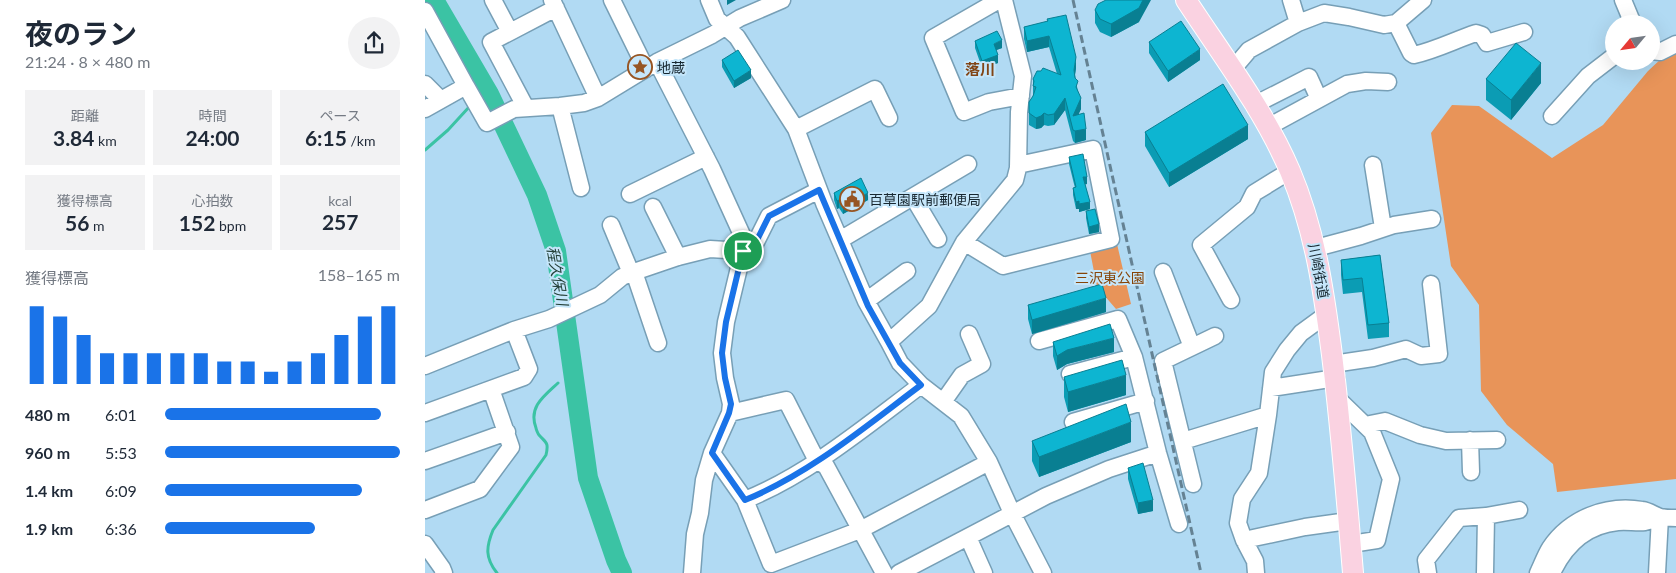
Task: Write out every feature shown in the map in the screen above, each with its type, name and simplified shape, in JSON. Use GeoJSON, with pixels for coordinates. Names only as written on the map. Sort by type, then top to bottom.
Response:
{"type":"FeatureCollection","features":[{"type":"Feature","properties":{"kind":"main road","name":"川崎街道"},"geometry":{"type":"LineString","coordinates":[[1186,0],[1268,127],[1290,171],[1316,248],[1335,371],[1353,573]]}},
{"type":"Feature","properties":{"kind":"street"},"geometry":{"type":"LineString","coordinates":[[493,0],[510,32]]}},
{"type":"Feature","properties":{"kind":"street"},"geometry":{"type":"LineString","coordinates":[[612,0],[705,157],[742,235],[743,251],[726,322],[722,353],[731,404],[712,453],[704,480],[695,534],[692,573]]}},
{"type":"Feature","properties":{"kind":"street"},"geometry":{"type":"LineString","coordinates":[[709,0],[717,19],[737,37],[796,129],[819,190],[866,301],[900,363],[921,385],[961,416],[989,462],[1012,513],[1043,573]]}},
{"type":"Feature","properties":{"kind":"street"},"geometry":{"type":"LineString","coordinates":[[425,11],[487,123],[520,108],[584,103],[598,98],[652,65],[741,18],[782,0]]}},
{"type":"Feature","properties":{"kind":"street"},"geometry":{"type":"LineString","coordinates":[[999,0],[933,38],[964,112],[989,102],[1021,96]]}},
{"type":"Feature","properties":{"kind":"street"},"geometry":{"type":"LineString","coordinates":[[889,342],[929,306],[964,242],[1015,180],[1018,166],[1023,76],[1004,0]]}},
{"type":"Feature","properties":{"kind":"street"},"geometry":{"type":"LineString","coordinates":[[1291,0],[1298,23]]}},
{"type":"Feature","properties":{"kind":"street"},"geometry":{"type":"LineString","coordinates":[[1232,70],[1249,50],[1298,23],[1324,13],[1384,25],[1396,23],[1423,0]]}},
{"type":"Feature","properties":{"kind":"street"},"geometry":{"type":"LineString","coordinates":[[1623,0],[1629,15]]}},
{"type":"Feature","properties":{"kind":"street"},"geometry":{"type":"LineString","coordinates":[[520,108],[491,42],[554,4],[598,98]]}},
{"type":"Feature","properties":{"kind":"street"},"geometry":{"type":"LineString","coordinates":[[1396,23],[1411,53],[1415,55],[1431,51],[1449,42],[1476,33],[1482,36],[1487,43],[1524,32]]}},
{"type":"Feature","properties":{"kind":"street"},"geometry":{"type":"LineString","coordinates":[[1660,52],[1676,44]]}},
{"type":"Feature","properties":{"kind":"street"},"geometry":{"type":"LineString","coordinates":[[1552,116],[1588,76],[1605,63]]}},
{"type":"Feature","properties":{"kind":"street"},"geometry":{"type":"LineString","coordinates":[[1254,105],[1309,78],[1319,99]]}},
{"type":"Feature","properties":{"kind":"street"},"geometry":{"type":"LineString","coordinates":[[1268,127],[1319,99],[1356,82],[1388,82]]}},
{"type":"Feature","properties":{"kind":"street"},"geometry":{"type":"LineString","coordinates":[[425,84],[440,99]]}},
{"type":"Feature","properties":{"kind":"street"},"geometry":{"type":"LineString","coordinates":[[425,108],[466,86]]}},
{"type":"Feature","properties":{"kind":"street"},"geometry":{"type":"LineString","coordinates":[[796,129],[875,89],[889,118]]}},
{"type":"Feature","properties":{"kind":"street"},"geometry":{"type":"LineString","coordinates":[[560,106],[581,188]]}},
{"type":"Feature","properties":{"kind":"street"},"geometry":{"type":"LineString","coordinates":[[964,242],[1003,266],[1111,239],[1093,149],[1018,166]]}},
{"type":"Feature","properties":{"kind":"street"},"geometry":{"type":"LineString","coordinates":[[630,194],[705,157]]}},
{"type":"Feature","properties":{"kind":"street"},"geometry":{"type":"LineString","coordinates":[[840,240],[968,164]]}},
{"type":"Feature","properties":{"kind":"street"},"geometry":{"type":"LineString","coordinates":[[1373,165],[1383,228]]}},
{"type":"Feature","properties":{"kind":"street"},"geometry":{"type":"LineString","coordinates":[[1231,300],[1201,245],[1247,207],[1255,192],[1290,171]]}},
{"type":"Feature","properties":{"kind":"street"},"geometry":{"type":"LineString","coordinates":[[425,366],[514,330],[551,318],[600,295],[622,278],[633,273],[678,257],[710,249],[743,251],[756,242],[769,216],[819,190]]}},
{"type":"Feature","properties":{"kind":"street"},"geometry":{"type":"LineString","coordinates":[[913,197],[938,240]]}},
{"type":"Feature","properties":{"kind":"street"},"geometry":{"type":"LineString","coordinates":[[653,207],[678,257]]}},
{"type":"Feature","properties":{"kind":"street"},"geometry":{"type":"LineString","coordinates":[[1316,248],[1394,224],[1432,219]]}},
{"type":"Feature","properties":{"kind":"street"},"geometry":{"type":"LineString","coordinates":[[611,225],[633,273],[658,343]]}},
{"type":"Feature","properties":{"kind":"street"},"geometry":{"type":"LineString","coordinates":[[866,301],[907,271]]}},
{"type":"Feature","properties":{"kind":"street"},"geometry":{"type":"LineString","coordinates":[[1163,272],[1192,347]]}},
{"type":"Feature","properties":{"kind":"street"},"geometry":{"type":"LineString","coordinates":[[1271,388],[1406,349],[1421,356],[1439,354],[1431,284]]}},
{"type":"Feature","properties":{"kind":"street"},"geometry":{"type":"LineString","coordinates":[[1256,573],[1255,561],[1244,540],[1239,523],[1242,499],[1259,473],[1273,372],[1301,333],[1327,314]]}},
{"type":"Feature","properties":{"kind":"street"},"geometry":{"type":"LineString","coordinates":[[1039,341],[1118,319],[1134,357],[1158,453],[1179,524]]}},
{"type":"Feature","properties":{"kind":"street"},"geometry":{"type":"LineString","coordinates":[[425,413],[524,377],[529,369],[514,330]]}},
{"type":"Feature","properties":{"kind":"street"},"geometry":{"type":"LineString","coordinates":[[943,402],[962,375],[982,364],[969,334]]}},
{"type":"Feature","properties":{"kind":"street"},"geometry":{"type":"LineString","coordinates":[[1193,484],[1163,361],[1215,336]]}},
{"type":"Feature","properties":{"kind":"street"},"geometry":{"type":"LineString","coordinates":[[1070,374],[1134,357]]}},
{"type":"Feature","properties":{"kind":"street"},"geometry":{"type":"LineString","coordinates":[[745,500],[768,491],[817,461],[921,385]]}},
{"type":"Feature","properties":{"kind":"street"},"geometry":{"type":"LineString","coordinates":[[425,510],[480,489],[511,447],[491,389]]}},
{"type":"Feature","properties":{"kind":"street"},"geometry":{"type":"LineString","coordinates":[[1337,398],[1371,432],[1391,479],[1377,540],[1351,544]]}},
{"type":"Feature","properties":{"kind":"street"},"geometry":{"type":"LineString","coordinates":[[729,413],[786,400],[817,461],[826,466],[884,573]]}},
{"type":"Feature","properties":{"kind":"street"},"geometry":{"type":"LineString","coordinates":[[1073,422],[1146,401]]}},
{"type":"Feature","properties":{"kind":"street"},"geometry":{"type":"LineString","coordinates":[[1183,441],[1268,416]]}},
{"type":"Feature","properties":{"kind":"street"},"geometry":{"type":"LineString","coordinates":[[1365,425],[1385,421],[1420,435],[1437,439],[1497,440]]}},
{"type":"Feature","properties":{"kind":"street"},"geometry":{"type":"LineString","coordinates":[[425,461],[507,432]]}},
{"type":"Feature","properties":{"kind":"street"},"geometry":{"type":"LineString","coordinates":[[1470,440],[1471,472]]}},
{"type":"Feature","properties":{"kind":"street"},"geometry":{"type":"LineString","coordinates":[[712,453],[745,500],[771,564],[860,530],[989,462]]}},
{"type":"Feature","properties":{"kind":"street"},"geometry":{"type":"LineString","coordinates":[[899,573],[1046,496],[1109,469],[1158,453]]}},
{"type":"Feature","properties":{"kind":"street"},"geometry":{"type":"LineString","coordinates":[[1539,573],[1549,549],[1562,534],[1580,520],[1601,511],[1620,508],[1644,510],[1668,517]]}},
{"type":"Feature","properties":{"kind":"street"},"geometry":{"type":"LineString","coordinates":[[1428,573],[1426,560],[1459,518],[1486,516],[1519,510]]}},
{"type":"Feature","properties":{"kind":"street"},"geometry":{"type":"LineString","coordinates":[[1485,573],[1486,516]]}},
{"type":"Feature","properties":{"kind":"street"},"geometry":{"type":"LineString","coordinates":[[1552,573],[1559,558],[1570,544],[1586,532],[1603,524],[1620,521],[1645,522],[1668,517]]}},
{"type":"Feature","properties":{"kind":"street"},"geometry":{"type":"LineString","coordinates":[[1657,573],[1668,517]]}},
{"type":"Feature","properties":{"kind":"street"},"geometry":{"type":"LineString","coordinates":[[1244,540],[1305,527],[1348,521]]}},
{"type":"Feature","properties":{"kind":"street"},"geometry":{"type":"LineString","coordinates":[[968,538],[984,573]]}},
{"type":"Feature","properties":{"kind":"street"},"geometry":{"type":"LineString","coordinates":[[425,544],[438,571]]}},
{"type":"Feature","properties":{"kind":"green space"},"geometry":{"type":"Polygon","coordinates":[[[1676,45],[1676,479],[1557,492],[1553,464],[1507,425],[1481,391],[1479,305],[1451,266],[1431,133],[1452,105],[1479,106],[1552,158],[1603,125],[1648,71],[1660,70],[1660,60],[1676,45]]]}},
{"type":"Feature","properties":{"kind":"green space","name":"三沢東公園"},"geometry":{"type":"Polygon","coordinates":[[[1117,244],[1131,304],[1116,309],[1097,287],[1090,251],[1117,244]]]}},
{"type":"Feature","properties":{"kind":"building"},"geometry":{"type":"Polygon","coordinates":[[[1106,0],[1143,0],[1139,8],[1111,24],[1100,19],[1095,10],[1098,4],[1106,0]]]}},
{"type":"Feature","properties":{"kind":"building"},"geometry":{"type":"Polygon","coordinates":[[[1066,15],[1076,57],[1074,70],[1075,78],[1078,81],[1076,87],[1081,98],[1073,116],[1084,113],[1086,129],[1075,131],[1073,130],[1065,98],[1054,114],[1048,115],[1044,113],[1036,118],[1029,113],[1029,102],[1036,87],[1033,86],[1033,79],[1037,71],[1041,71],[1043,68],[1061,75],[1049,36],[1027,41],[1024,27],[1066,15]]]}},
{"type":"Feature","properties":{"kind":"building"},"geometry":{"type":"Polygon","coordinates":[[[1181,21],[1200,49],[1168,71],[1149,42],[1181,21]]]}},
{"type":"Feature","properties":{"kind":"building"},"geometry":{"type":"Polygon","coordinates":[[[997,31],[1002,40],[994,44],[998,55],[982,61],[975,41],[997,31]]]}},
{"type":"Feature","properties":{"kind":"building"},"geometry":{"type":"Polygon","coordinates":[[[1516,43],[1541,63],[1511,100],[1486,79],[1516,43]]]}},
{"type":"Feature","properties":{"kind":"building"},"geometry":{"type":"Polygon","coordinates":[[[738,50],[751,70],[734,81],[722,60],[738,50]]]}},
{"type":"Feature","properties":{"kind":"building"},"geometry":{"type":"Polygon","coordinates":[[[1223,84],[1248,125],[1169,173],[1145,132],[1223,84]]]}},
{"type":"Feature","properties":{"kind":"building"},"geometry":{"type":"Polygon","coordinates":[[[1083,154],[1087,177],[1083,177],[1090,202],[1079,204],[1079,201],[1076,202],[1073,188],[1076,187],[1069,157],[1083,154]]]}},
{"type":"Feature","properties":{"kind":"building"},"geometry":{"type":"Polygon","coordinates":[[[861,178],[868,193],[843,206],[839,200],[837,201],[834,193],[861,178]]]}},
{"type":"Feature","properties":{"kind":"building"},"geometry":{"type":"Polygon","coordinates":[[[1095,209],[1099,224],[1089,227],[1086,211],[1095,209]]]}},
{"type":"Feature","properties":{"kind":"building"},"geometry":{"type":"Polygon","coordinates":[[[1380,255],[1389,323],[1368,325],[1362,278],[1343,280],[1341,260],[1380,255]]]}},
{"type":"Feature","properties":{"kind":"building"},"geometry":{"type":"Polygon","coordinates":[[[1102,284],[1106,298],[1032,320],[1028,305],[1102,284]]]}},
{"type":"Feature","properties":{"kind":"building"},"geometry":{"type":"Polygon","coordinates":[[[1110,324],[1114,338],[1067,350],[1057,356],[1053,342],[1110,324]]]}},
{"type":"Feature","properties":{"kind":"building"},"geometry":{"type":"Polygon","coordinates":[[[1122,360],[1126,375],[1068,392],[1064,377],[1122,360]]]}},
{"type":"Feature","properties":{"kind":"building"},"geometry":{"type":"Polygon","coordinates":[[[1126,404],[1131,422],[1039,457],[1032,441],[1126,404]]]}},
{"type":"Feature","properties":{"kind":"building"},"geometry":{"type":"Polygon","coordinates":[[[1143,463],[1153,500],[1138,503],[1128,468],[1143,463]]]}},
{"type":"Feature","properties":{"kind":"waterway","name":"程久保川"},"geometry":{"type":"LineString","coordinates":[[434,0],[489,94],[537,195],[556,251],[588,478],[622,573]]}},
{"type":"Feature","properties":{"kind":"waterway"},"geometry":{"type":"LineString","coordinates":[[480,96],[486,90]]}},
{"type":"Feature","properties":{"kind":"waterway"},"geometry":{"type":"LineString","coordinates":[[425,150],[448,130],[470,106]]}},
{"type":"Feature","properties":{"kind":"waterway"},"geometry":{"type":"LineString","coordinates":[[497,573],[490,562],[488,552],[491,536],[493,530],[546,455],[547,445],[537,432],[534,414],[539,403],[558,383]]}},
{"type":"Feature","properties":{"kind":"waterway","name":"程久保川"},"geometry":{"type":"LineString","coordinates":[[569,385],[574,384]]}},
{"type":"Feature","properties":{"kind":"railway"},"geometry":{"type":"LineString","coordinates":[[1073,0],[1201,573]]}},
{"type":"Feature","properties":{"kind":"place","name":"地蔵"},"geometry":{"type":"Point","coordinates":[640,67]}},
{"type":"Feature","properties":{"kind":"place","name":"百草園駅前郵便局"},"geometry":{"type":"Point","coordinates":[852,199]}},
{"type":"Feature","properties":{"kind":"district","name":"落川"},"geometry":{"type":"Point","coordinates":[980,69]}},
{"type":"Feature","properties":{"kind":"route"},"geometry":{"type":"LineString","coordinates":[[819,190],[868,306],[900,363],[921,385],[817,461],[768,491],[745,500],[712,453],[731,404],[722,353],[726,322],[743,251],[756,242],[769,216],[819,190]]}}]}
